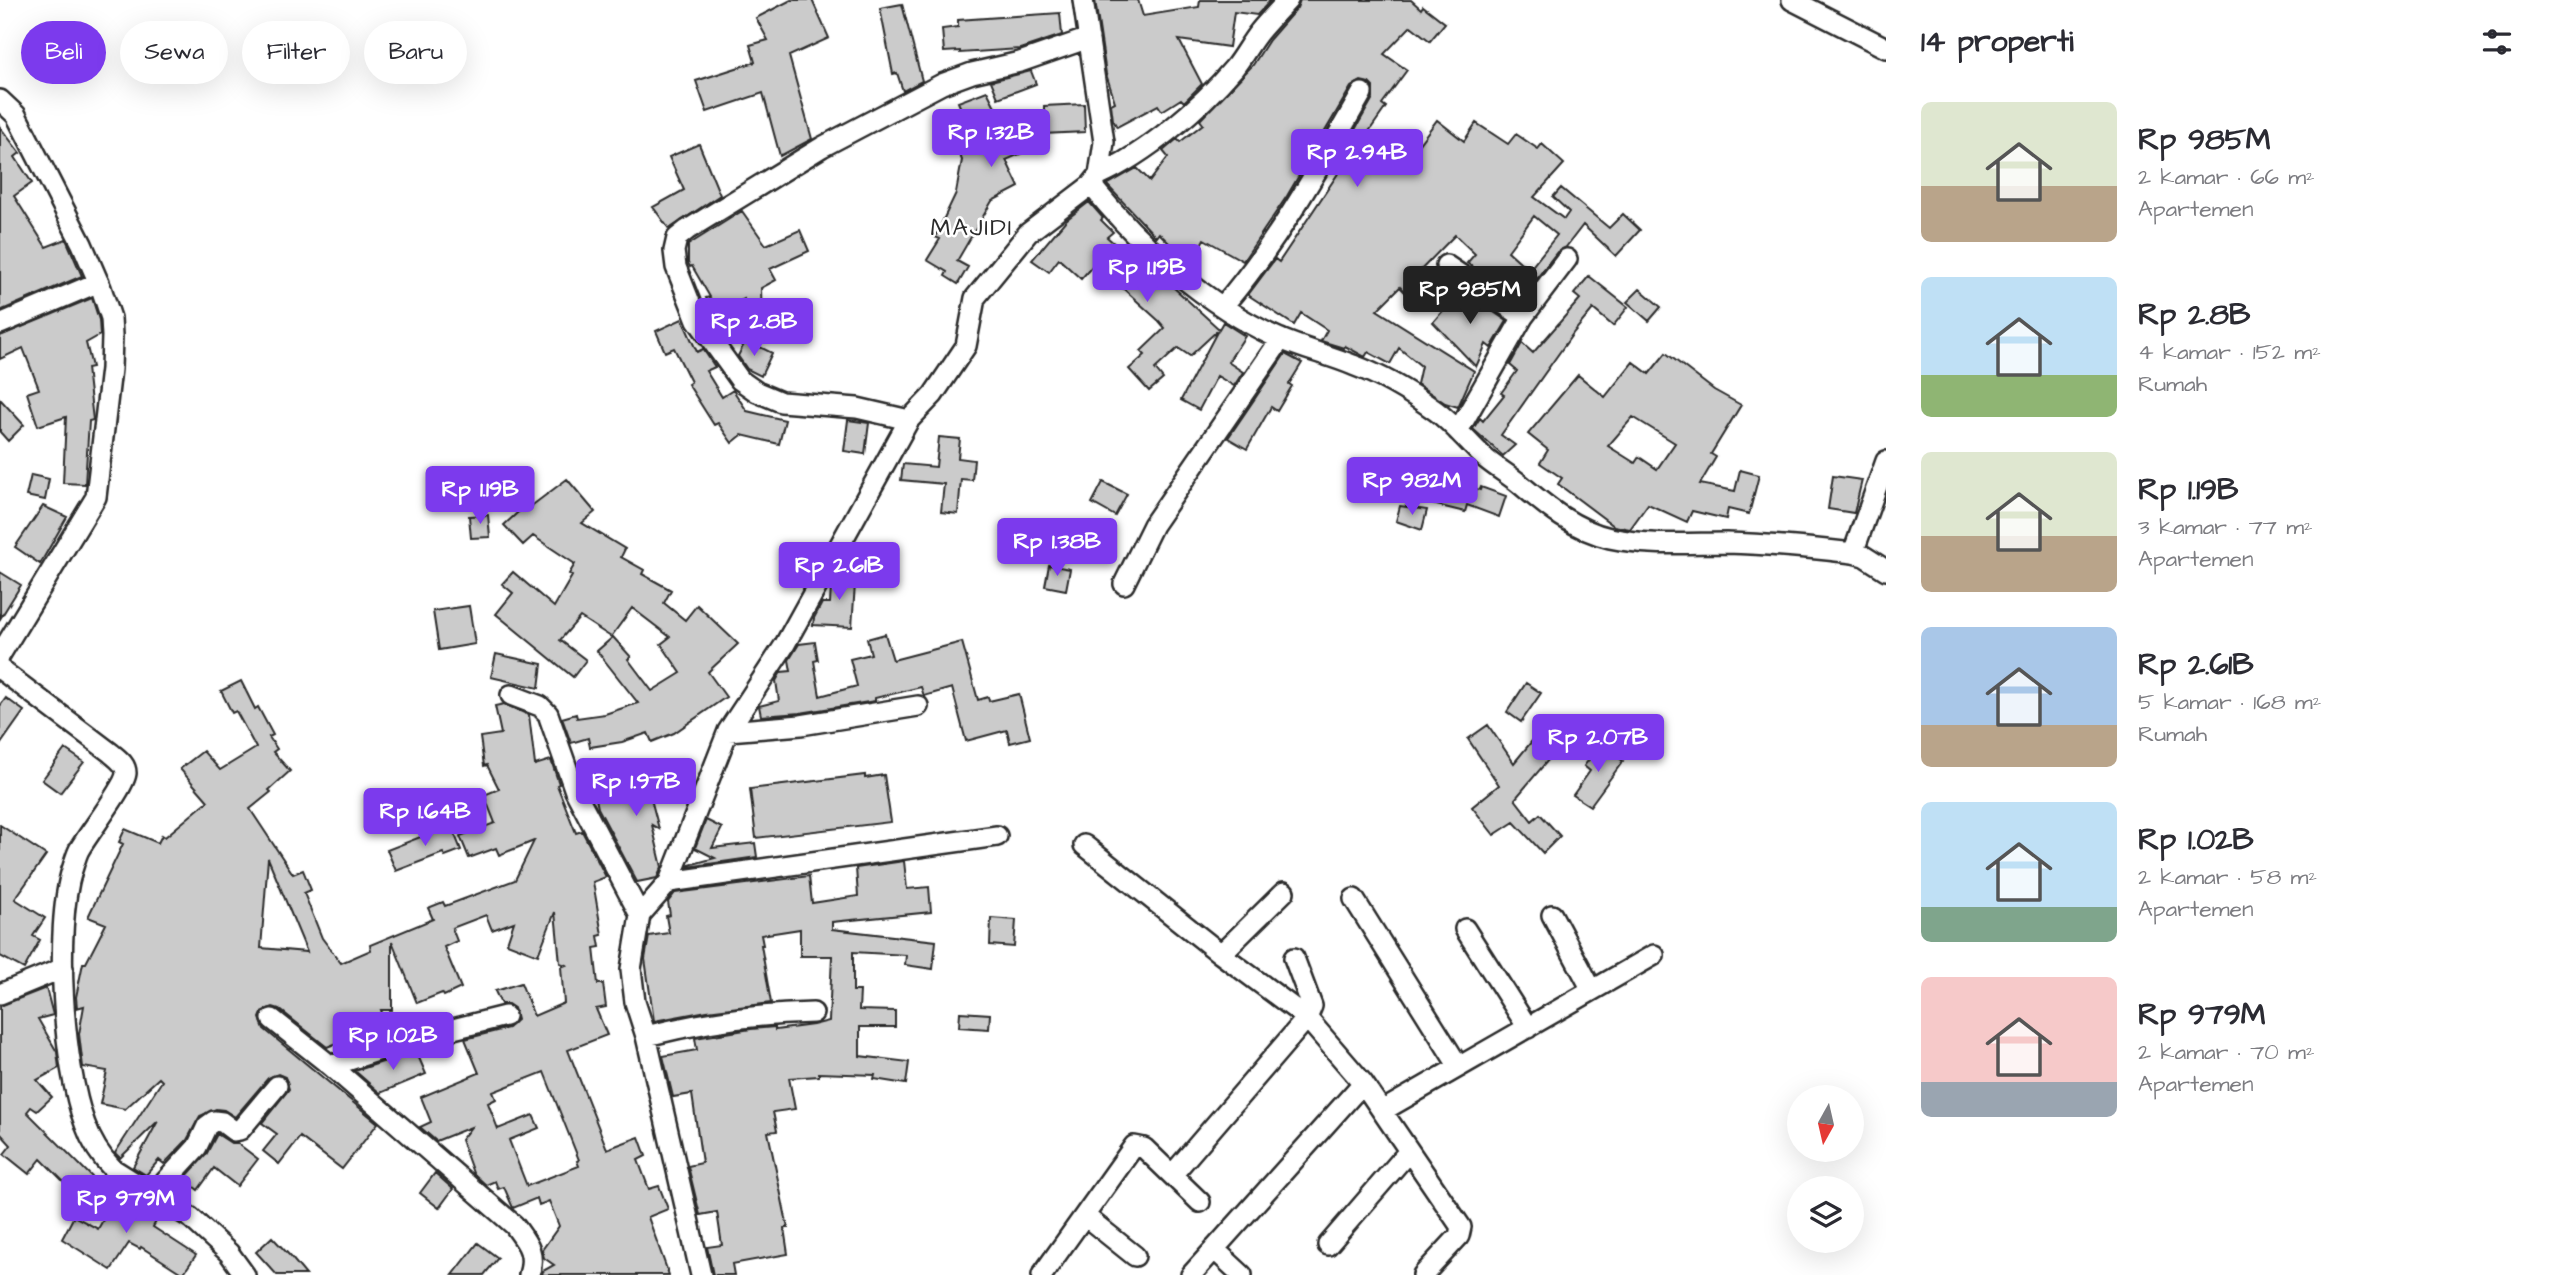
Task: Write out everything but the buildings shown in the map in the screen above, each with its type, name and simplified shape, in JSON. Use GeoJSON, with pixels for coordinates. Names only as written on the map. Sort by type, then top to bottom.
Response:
{"type":"FeatureCollection","features":[{"type":"Feature","properties":{"kind":"street"},"geometry":{"type":"LineString","coordinates":[[1083,0],[1104,142],[1095,180]]}},
{"type":"Feature","properties":{"kind":"street"},"geometry":{"type":"LineString","coordinates":[[701,1275],[646,1036],[635,1002],[631,969],[640,915],[669,882],[728,732],[785,646],[909,420],[933,395],[966,346],[975,298],[1028,233],[1095,180],[1155,142],[1219,84],[1258,33],[1288,0]]}},
{"type":"Feature","properties":{"kind":"street"},"geometry":{"type":"LineString","coordinates":[[1792,0],[1886,48]]}},
{"type":"Feature","properties":{"kind":"street"},"geometry":{"type":"LineString","coordinates":[[909,420],[857,408],[781,402],[757,392],[740,380],[697,320],[676,267],[674,251],[677,238],[822,147],[942,84],[972,73],[1020,62],[1089,38]]}},
{"type":"Feature","properties":{"kind":"street"},"geometry":{"type":"LineString","coordinates":[[1223,306],[1250,275],[1318,170],[1362,93]]}},
{"type":"Feature","properties":{"kind":"street"},"geometry":{"type":"LineString","coordinates":[[0,100],[16,115],[82,244],[111,318],[112,336],[99,487],[92,506],[0,655]]}},
{"type":"Feature","properties":{"kind":"street"},"geometry":{"type":"LineString","coordinates":[[1095,180],[1151,249],[1223,306],[1281,339],[1389,381],[1438,412],[1486,458],[1544,506],[1580,527],[1609,538],[1640,542],[1799,547],[1853,553],[1864,556],[1886,570]]}},
{"type":"Feature","properties":{"kind":"street"},"geometry":{"type":"LineString","coordinates":[[1458,431],[1523,317],[1567,259]]}},
{"type":"Feature","properties":{"kind":"street"},"geometry":{"type":"LineString","coordinates":[[1446,265],[1523,317]]}},
{"type":"Feature","properties":{"kind":"street"},"geometry":{"type":"LineString","coordinates":[[0,324],[99,282]]}},
{"type":"Feature","properties":{"kind":"street"},"geometry":{"type":"LineString","coordinates":[[1124,584],[1153,525],[1281,339]]}},
{"type":"Feature","properties":{"kind":"street"},"geometry":{"type":"LineString","coordinates":[[1853,553],[1886,461]]}},
{"type":"Feature","properties":{"kind":"street"},"geometry":{"type":"LineString","coordinates":[[0,669],[124,765],[126,775],[123,786],[108,804],[79,851],[64,909],[63,990],[70,1054],[84,1122],[103,1158],[113,1169],[191,1218],[229,1253],[245,1275]]}},
{"type":"Feature","properties":{"kind":"street"},"geometry":{"type":"LineString","coordinates":[[511,695],[540,706],[548,713],[575,790],[640,915]]}},
{"type":"Feature","properties":{"kind":"street"},"geometry":{"type":"LineString","coordinates":[[728,732],[813,724],[918,706]]}},
{"type":"Feature","properties":{"kind":"street"},"geometry":{"type":"LineString","coordinates":[[669,882],[997,836]]}},
{"type":"Feature","properties":{"kind":"street"},"geometry":{"type":"LineString","coordinates":[[1084,845],[1221,954],[1307,1018],[1363,1083],[1461,1227],[1459,1236],[1423,1275]]}},
{"type":"Feature","properties":{"kind":"street"},"geometry":{"type":"LineString","coordinates":[[1221,954],[1284,892]]}},
{"type":"Feature","properties":{"kind":"street"},"geometry":{"type":"LineString","coordinates":[[1354,899],[1459,1067]]}},
{"type":"Feature","properties":{"kind":"street"},"geometry":{"type":"LineString","coordinates":[[1552,915],[1592,990]]}},
{"type":"Feature","properties":{"kind":"street"},"geometry":{"type":"LineString","coordinates":[[1465,929],[1528,1028]]}},
{"type":"Feature","properties":{"kind":"street"},"geometry":{"type":"LineString","coordinates":[[1382,1111],[1654,955]]}},
{"type":"Feature","properties":{"kind":"street"},"geometry":{"type":"LineString","coordinates":[[1172,1175],[1307,1018],[1312,1006],[1294,958]]}},
{"type":"Feature","properties":{"kind":"street"},"geometry":{"type":"LineString","coordinates":[[0,995],[63,968]]}},
{"type":"Feature","properties":{"kind":"street"},"geometry":{"type":"LineString","coordinates":[[646,1036],[698,1023],[751,1016],[813,1013]]}},
{"type":"Feature","properties":{"kind":"street"},"geometry":{"type":"LineString","coordinates":[[331,1066],[417,1038],[505,1016]]}},
{"type":"Feature","properties":{"kind":"street"},"geometry":{"type":"LineString","coordinates":[[272,1019],[331,1066],[514,1225],[527,1242],[533,1258],[529,1275]]}},
{"type":"Feature","properties":{"kind":"street"},"geometry":{"type":"LineString","coordinates":[[1191,1275],[1363,1083]]}},
{"type":"Feature","properties":{"kind":"street"},"geometry":{"type":"LineString","coordinates":[[153,1195],[197,1147],[208,1126],[214,1121],[222,1122],[234,1131],[240,1130],[277,1086]]}},
{"type":"Feature","properties":{"kind":"street"},"geometry":{"type":"LineString","coordinates":[[1042,1275],[1134,1146],[1144,1148],[1199,1202]]}},
{"type":"Feature","properties":{"kind":"street"},"geometry":{"type":"LineString","coordinates":[[1328,1245],[1409,1151]]}},
{"type":"Feature","properties":{"kind":"street"},"geometry":{"type":"LineString","coordinates":[[1084,1216],[1135,1256]]}},
{"type":"Feature","properties":{"kind":"street"},"geometry":{"type":"LineString","coordinates":[[1214,1249],[1242,1275]]}},
{"type":"Feature","properties":{"kind":"district","name":"MAJIDI"},"geometry":{"type":"Point","coordinates":[972,227]}}]}
